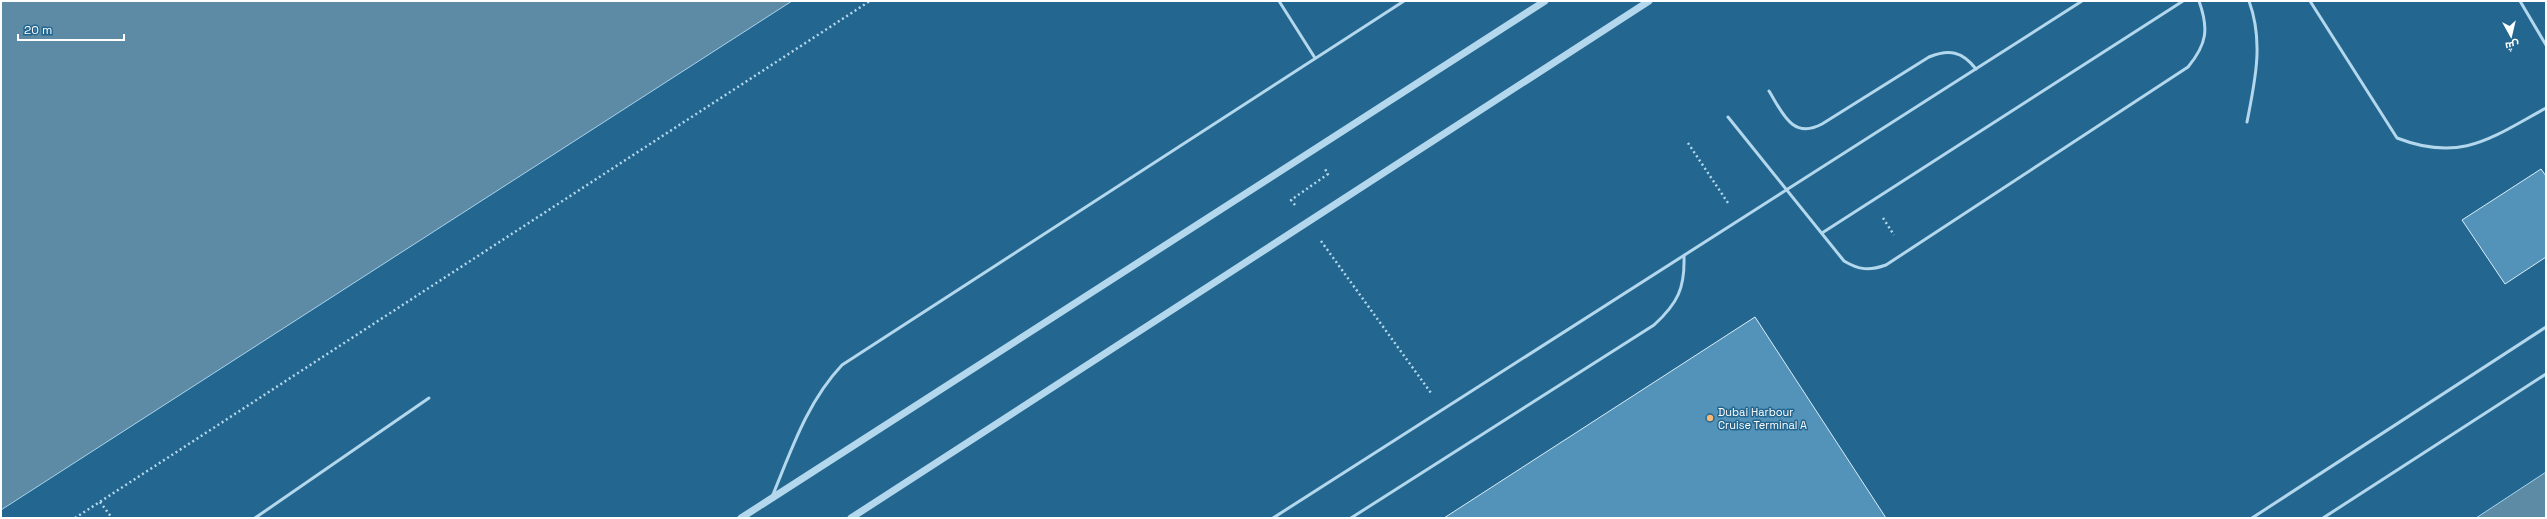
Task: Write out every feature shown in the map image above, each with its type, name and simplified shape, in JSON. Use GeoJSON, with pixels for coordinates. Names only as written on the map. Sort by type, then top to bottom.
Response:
{"type":"FeatureCollection","features":[{"type":"Feature","properties":{"kind":"street"},"geometry":{"type":"LineString","coordinates":[[741,518],[1545,1]]}},
{"type":"Feature","properties":{"kind":"street"},"geometry":{"type":"LineString","coordinates":[[851,518],[1649,1]]}},
{"type":"Feature","properties":{"kind":"lane"},"geometry":{"type":"LineString","coordinates":[[1279,1],[1315,58]]}},
{"type":"Feature","properties":{"kind":"lane"},"geometry":{"type":"LineString","coordinates":[[770,500],[806,415],[828,379],[842,365],[1404,1]]}},
{"type":"Feature","properties":{"kind":"lane"},"geometry":{"type":"LineString","coordinates":[[1274,518],[2082,1]]}},
{"type":"Feature","properties":{"kind":"lane"},"geometry":{"type":"LineString","coordinates":[[1822,233],[2183,1]]}},
{"type":"Feature","properties":{"kind":"lane"},"geometry":{"type":"LineString","coordinates":[[1728,117],[1844,261],[1856,268],[1871,270],[1886,266],[2188,67],[2199,54],[2205,38],[2206,21],[2199,1]]}},
{"type":"Feature","properties":{"kind":"lane"},"geometry":{"type":"LineString","coordinates":[[2247,122],[2258,67],[2258,40],[2249,1]]}},
{"type":"Feature","properties":{"kind":"lane"},"geometry":{"type":"LineString","coordinates":[[2310,1],[2397,138],[2418,146],[2441,150],[2463,148],[2485,141],[2546,108]]}},
{"type":"Feature","properties":{"kind":"lane"},"geometry":{"type":"LineString","coordinates":[[2520,1],[2546,45]]}},
{"type":"Feature","properties":{"kind":"lane"},"geometry":{"type":"LineString","coordinates":[[1769,91],[1790,124],[1806,130],[1822,124],[1929,57],[1941,52],[1951,51],[1962,54],[1976,69]]}},
{"type":"Feature","properties":{"kind":"lane"},"geometry":{"type":"LineString","coordinates":[[1351,518],[1654,325],[1669,311],[1680,294],[1684,275],[1684,256]]}},
{"type":"Feature","properties":{"kind":"lane"},"geometry":{"type":"LineString","coordinates":[[2252,518],[2546,327]]}},
{"type":"Feature","properties":{"kind":"lane"},"geometry":{"type":"LineString","coordinates":[[2323,518],[2546,374]]}},
{"type":"Feature","properties":{"kind":"lane"},"geometry":{"type":"LineString","coordinates":[[256,518],[429,398]]}},
{"type":"Feature","properties":{"kind":"path"},"geometry":{"type":"LineString","coordinates":[[75,518],[870,1]]}},
{"type":"Feature","properties":{"kind":"path"},"geometry":{"type":"LineString","coordinates":[[1688,143],[1740,220]]}},
{"type":"Feature","properties":{"kind":"path"},"geometry":{"type":"LineString","coordinates":[[1311,152],[1328,174],[1291,200],[1443,410]]}},
{"type":"Feature","properties":{"kind":"path"},"geometry":{"type":"LineString","coordinates":[[1871,201],[1906,252]]}},
{"type":"Feature","properties":{"kind":"path"},"geometry":{"type":"LineString","coordinates":[[100,502],[112,518]]}},
{"type":"Feature","properties":{"kind":"water"},"geometry":{"type":"Polygon","coordinates":[[[1,1],[792,1],[1,510],[1,1]]]}},
{"type":"Feature","properties":{"kind":"water"},"geometry":{"type":"Polygon","coordinates":[[[2546,472],[2546,518],[2476,518],[2546,472]]]}},
{"type":"Feature","properties":{"kind":"building"},"geometry":{"type":"Polygon","coordinates":[[[2541,169],[2546,176],[2546,257],[2505,284],[2462,220],[2541,169]]]}},
{"type":"Feature","properties":{"kind":"building","name":"Dubai Harbour Cruise Terminal A"},"geometry":{"type":"Polygon","coordinates":[[[1755,317],[1886,518],[1444,518],[1755,317]]]}},
{"type":"Feature","properties":{"kind":"place","name":"Dubai Harbour Cruise Terminal A"},"geometry":{"type":"Point","coordinates":[1710,418]}}]}
